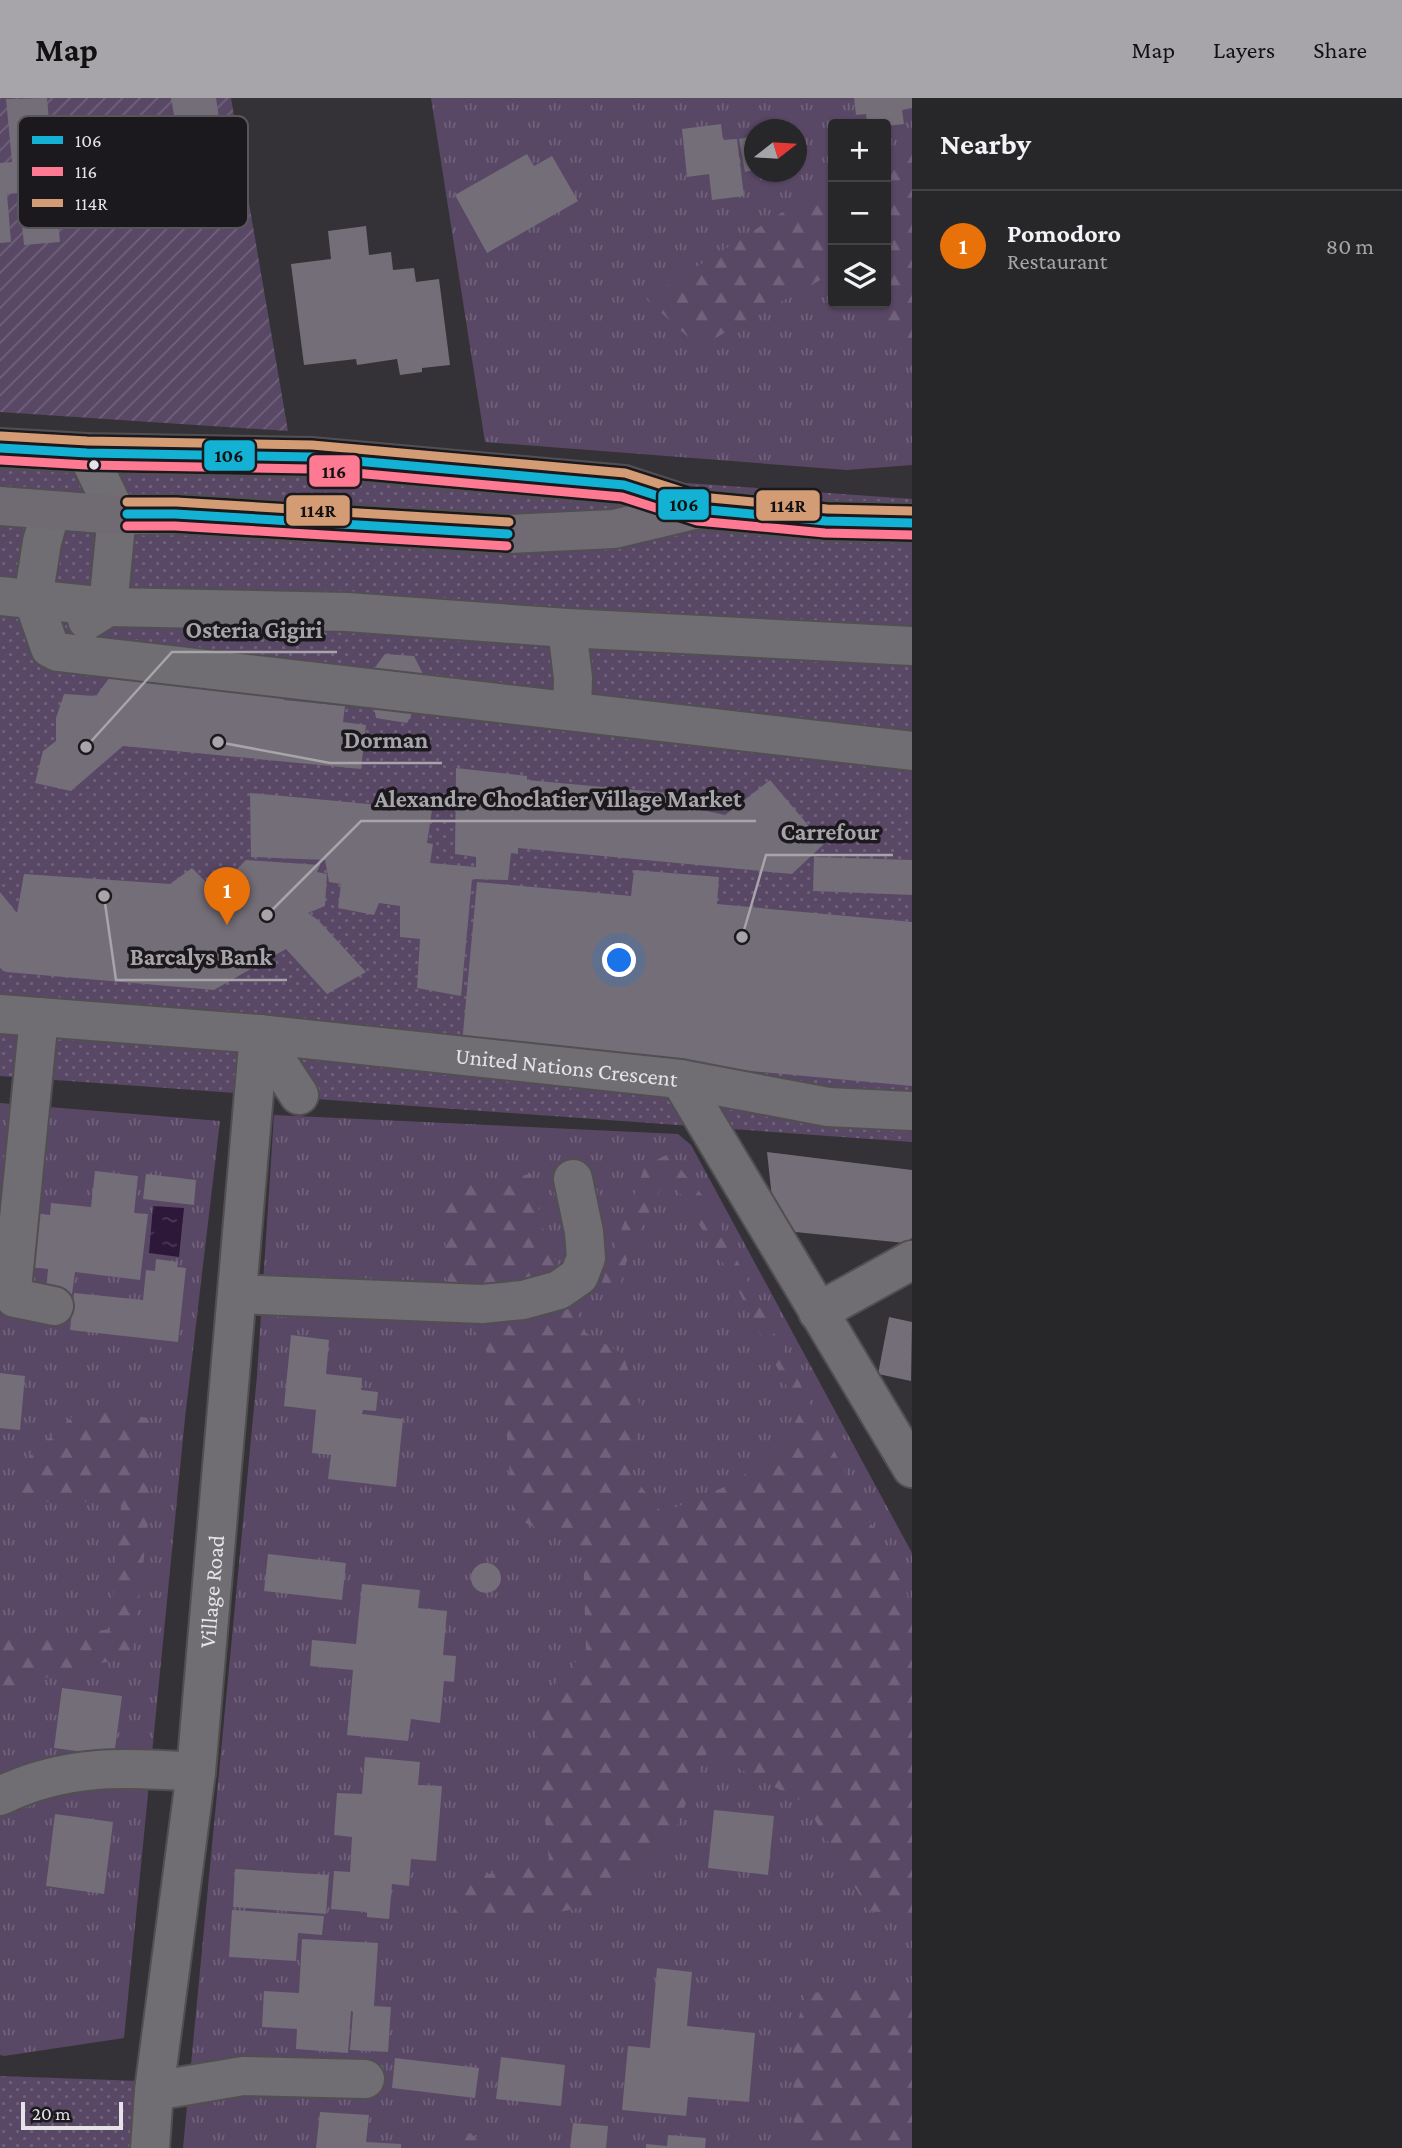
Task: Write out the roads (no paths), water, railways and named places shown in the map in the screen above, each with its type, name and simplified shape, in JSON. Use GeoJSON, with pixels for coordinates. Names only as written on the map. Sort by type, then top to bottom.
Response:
{"type":"FeatureCollection","features":[{"type":"Feature","properties":{"kind":"main road"},"geometry":{"type":"LineString","coordinates":[[0,448],[87,453],[311,457],[624,485],[698,509],[826,521],[912,523]]}},
{"type":"Feature","properties":{"kind":"main road"},"geometry":{"type":"LineString","coordinates":[[0,506],[117,515],[175,514],[481,532],[552,533],[614,529],[698,509]]}},
{"type":"Feature","properties":{"kind":"street"},"geometry":{"type":"LineString","coordinates":[[87,453],[117,515],[108,607]]}},
{"type":"Feature","properties":{"kind":"street"},"geometry":{"type":"LineString","coordinates":[[16,598],[42,542],[51,510]]}},
{"type":"Feature","properties":{"kind":"street"},"geometry":{"type":"LineString","coordinates":[[16,598],[108,607],[347,612],[567,628],[912,646]]}},
{"type":"Feature","properties":{"kind":"street"},"geometry":{"type":"LineString","coordinates":[[16,598],[49,642],[50,648],[58,653],[912,751]]}},
{"type":"Feature","properties":{"kind":"street"},"geometry":{"type":"LineString","coordinates":[[49,642],[108,607]]}},
{"type":"Feature","properties":{"kind":"street"},"geometry":{"type":"LineString","coordinates":[[567,628],[573,678],[572,711]]}},
{"type":"Feature","properties":{"kind":"street","name":"United Nations Crescent"},"geometry":{"type":"LineString","coordinates":[[0,1014],[260,1034],[680,1079],[912,1468]]}},
{"type":"Feature","properties":{"kind":"street"},"geometry":{"type":"LineString","coordinates":[[39,1017],[12,1289],[15,1298],[54,1306]]}},
{"type":"Feature","properties":{"kind":"street"},"geometry":{"type":"LineString","coordinates":[[260,1034],[299,1095]]}},
{"type":"Feature","properties":{"kind":"street","name":"Village Road"},"geometry":{"type":"LineString","coordinates":[[150,2148],[154,2091],[196,1772],[260,1034]]}},
{"type":"Feature","properties":{"kind":"street"},"geometry":{"type":"LineString","coordinates":[[680,1079],[828,1107],[912,1111]]}},
{"type":"Feature","properties":{"kind":"street"},"geometry":{"type":"LineString","coordinates":[[237,1294],[482,1304],[523,1300],[559,1290],[579,1276],[586,1258],[584,1232],[573,1179]]}},
{"type":"Feature","properties":{"kind":"street"},"geometry":{"type":"LineString","coordinates":[[818,1312],[912,1260]]}},
{"type":"Feature","properties":{"kind":"street"},"geometry":{"type":"LineString","coordinates":[[0,1796],[25,1783],[86,1770],[196,1772]]}},
{"type":"Feature","properties":{"kind":"street"},"geometry":{"type":"LineString","coordinates":[[154,2091],[243,2076],[365,2079]]}},
{"type":"Feature","properties":{"kind":"water"},"geometry":{"type":"Polygon","coordinates":[[[153,1206],[184,1208],[179,1257],[149,1253],[153,1206]]]}},
{"type":"Feature","properties":{"kind":"place","name":"Dorman"},"geometry":{"type":"Point","coordinates":[218,742]}},
{"type":"Feature","properties":{"kind":"place","name":"Osteria Gigiri"},"geometry":{"type":"Point","coordinates":[86,747]}},
{"type":"Feature","properties":{"kind":"place","name":"Barcalys Bank"},"geometry":{"type":"Point","coordinates":[104,896]}},
{"type":"Feature","properties":{"kind":"place","name":"Alexandre Choclatier Village Market"},"geometry":{"type":"Point","coordinates":[267,915]}},
{"type":"Feature","properties":{"kind":"place","name":"Pomodoro"},"geometry":{"type":"Point","coordinates":[227,925]}},
{"type":"Feature","properties":{"kind":"place","name":"Carrefour"},"geometry":{"type":"Point","coordinates":[742,937]}}]}
